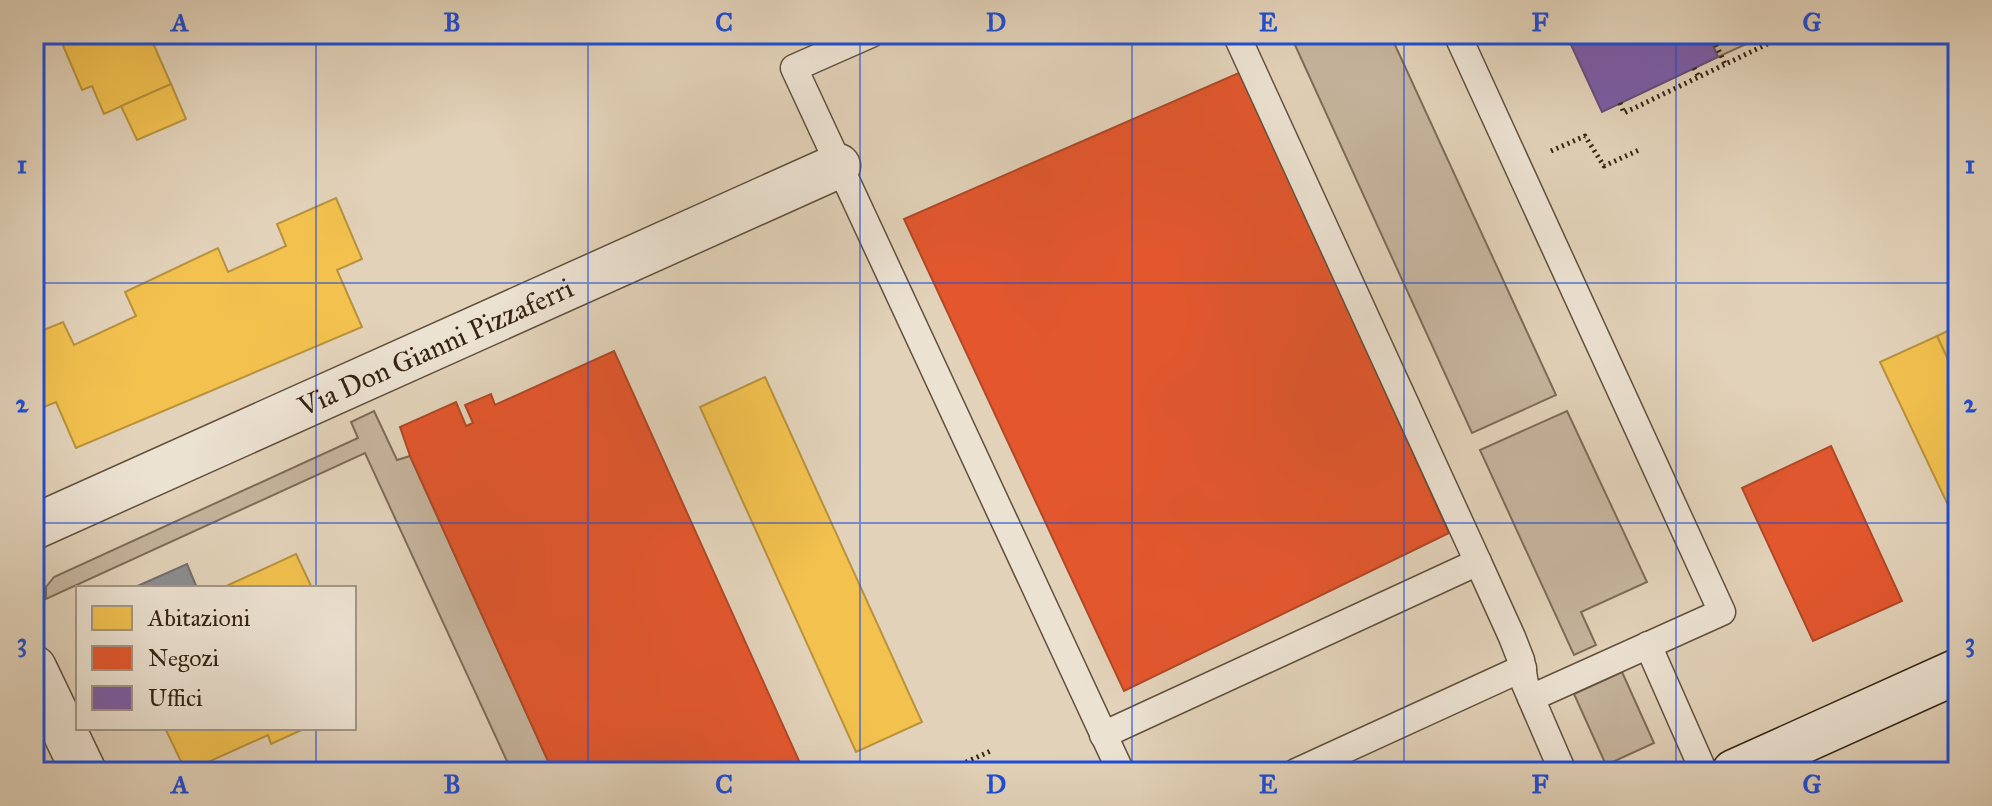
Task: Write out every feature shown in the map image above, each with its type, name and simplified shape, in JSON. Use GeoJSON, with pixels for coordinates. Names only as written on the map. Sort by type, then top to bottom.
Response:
{"type":"FeatureCollection","features":[{"type":"Feature","properties":{"kind":"street","name":"Via Don Gianni Pizzaferri"},"geometry":{"type":"LineString","coordinates":[[34,527],[838,166]]}},
{"type":"Feature","properties":{"kind":"street"},"geometry":{"type":"LineString","coordinates":[[34,668],[47,728],[84,772]]}},
{"type":"Feature","properties":{"kind":"street"},"geometry":{"type":"LineString","coordinates":[[1734,772],[1958,671]]}},
{"type":"Feature","properties":{"kind":"lane"},"geometry":{"type":"LineString","coordinates":[[871,34],[794,68],[1121,772]]}},
{"type":"Feature","properties":{"kind":"lane"},"geometry":{"type":"LineString","coordinates":[[1236,34],[1512,637],[1525,684],[1563,772]]}},
{"type":"Feature","properties":{"kind":"lane"},"geometry":{"type":"LineString","coordinates":[[1457,34],[1722,612],[1531,698]]}},
{"type":"Feature","properties":{"kind":"lane"},"geometry":{"type":"LineString","coordinates":[[1103,735],[1478,562]]}},
{"type":"Feature","properties":{"kind":"lane"},"geometry":{"type":"LineString","coordinates":[[1648,645],[1704,772]]}},
{"type":"Feature","properties":{"kind":"lane"},"geometry":{"type":"LineString","coordinates":[[1296,772],[1523,668]]}},
{"type":"Feature","properties":{"kind":"path"},"geometry":{"type":"LineString","coordinates":[[1711,34],[1725,64]]}},
{"type":"Feature","properties":{"kind":"path"},"geometry":{"type":"LineString","coordinates":[[1620,103],[1624,113],[1788,34]]}},
{"type":"Feature","properties":{"kind":"path"},"geometry":{"type":"LineString","coordinates":[[1694,68],[1699,77]]}},
{"type":"Feature","properties":{"kind":"path"},"geometry":{"type":"LineString","coordinates":[[1517,166],[1585,136],[1604,166],[1639,150]]}},
{"type":"Feature","properties":{"kind":"path"},"geometry":{"type":"LineString","coordinates":[[944,772],[993,750]]}},
{"type":"Feature","properties":{"kind":"shaded area"},"geometry":{"type":"Polygon","coordinates":[[[1290,34],[1390,34],[1556,395],[1472,433],[1290,34]]]}},
{"type":"Feature","properties":{"kind":"shaded area"},"geometry":{"type":"Polygon","coordinates":[[[1707,34],[1768,34],[1718,57],[1707,34]]]}},
{"type":"Feature","properties":{"kind":"shaded area"},"geometry":{"type":"Polygon","coordinates":[[[374,411],[397,460],[410,456],[553,772],[512,772],[365,453],[46,599],[46,587],[54,577],[358,438],[351,422],[374,411]]]}},
{"type":"Feature","properties":{"kind":"shaded area"},"geometry":{"type":"Polygon","coordinates":[[[1567,411],[1647,582],[1581,612],[1596,645],[1574,655],[1480,450],[1567,411]]]}},
{"type":"Feature","properties":{"kind":"shaded area"},"geometry":{"type":"Polygon","coordinates":[[[1622,672],[1654,743],[1606,765],[1574,694],[1622,672]]]}},
{"type":"Feature","properties":{"kind":"building: Abitazioni"},"geometry":{"type":"Polygon","coordinates":[[[58,34],[149,34],[171,84],[104,114],[92,86],[82,90],[58,34]]]}},
{"type":"Feature","properties":{"kind":"building: Abitazioni"},"geometry":{"type":"Polygon","coordinates":[[[171,84],[186,119],[137,140],[121,106],[171,84]]]}},
{"type":"Feature","properties":{"kind":"building: Abitazioni"},"geometry":{"type":"Polygon","coordinates":[[[336,198],[362,259],[337,270],[362,327],[76,448],[56,402],[34,411],[34,334],[63,322],[74,345],[136,316],[125,292],[218,248],[228,272],[286,246],[277,224],[336,198]]]}},
{"type":"Feature","properties":{"kind":"building: Abitazioni"},"geometry":{"type":"Polygon","coordinates":[[[1958,326],[1958,381],[1937,336],[1958,326]]]}},
{"type":"Feature","properties":{"kind":"building: Abitazioni"},"geometry":{"type":"Polygon","coordinates":[[[1937,336],[1958,381],[1958,526],[1880,362],[1937,336]]]}},
{"type":"Feature","properties":{"kind":"building: Abitazioni"},"geometry":{"type":"Polygon","coordinates":[[[765,377],[922,722],[856,752],[700,407],[765,377]]]}},
{"type":"Feature","properties":{"kind":"building: Abitazioni"},"geometry":{"type":"Polygon","coordinates":[[[296,554],[311,586],[226,586],[296,554]]]}},
{"type":"Feature","properties":{"kind":"building: Abitazioni"},"geometry":{"type":"Polygon","coordinates":[[[166,730],[302,730],[271,744],[268,735],[186,772],[166,730]]]}},
{"type":"Feature","properties":{"kind":"building: Negozi"},"geometry":{"type":"Polygon","coordinates":[[[1241,72],[1449,533],[1124,691],[904,219],[1241,72]]]}},
{"type":"Feature","properties":{"kind":"building: Negozi"},"geometry":{"type":"Polygon","coordinates":[[[614,351],[804,772],[553,772],[410,456],[400,427],[456,402],[466,426],[473,423],[465,405],[491,394],[495,405],[614,351]]]}},
{"type":"Feature","properties":{"kind":"building: Negozi"},"geometry":{"type":"Polygon","coordinates":[[[1831,446],[1902,601],[1813,641],[1742,488],[1831,446]]]}},
{"type":"Feature","properties":{"kind":"building: Uffici"},"geometry":{"type":"Polygon","coordinates":[[[1566,34],[1708,34],[1718,57],[1602,112],[1566,34]]]}},
{"type":"Feature","properties":{"kind":"building: Industria"},"geometry":{"type":"Polygon","coordinates":[[[187,564],[196,586],[138,586],[187,564]]]}}]}
